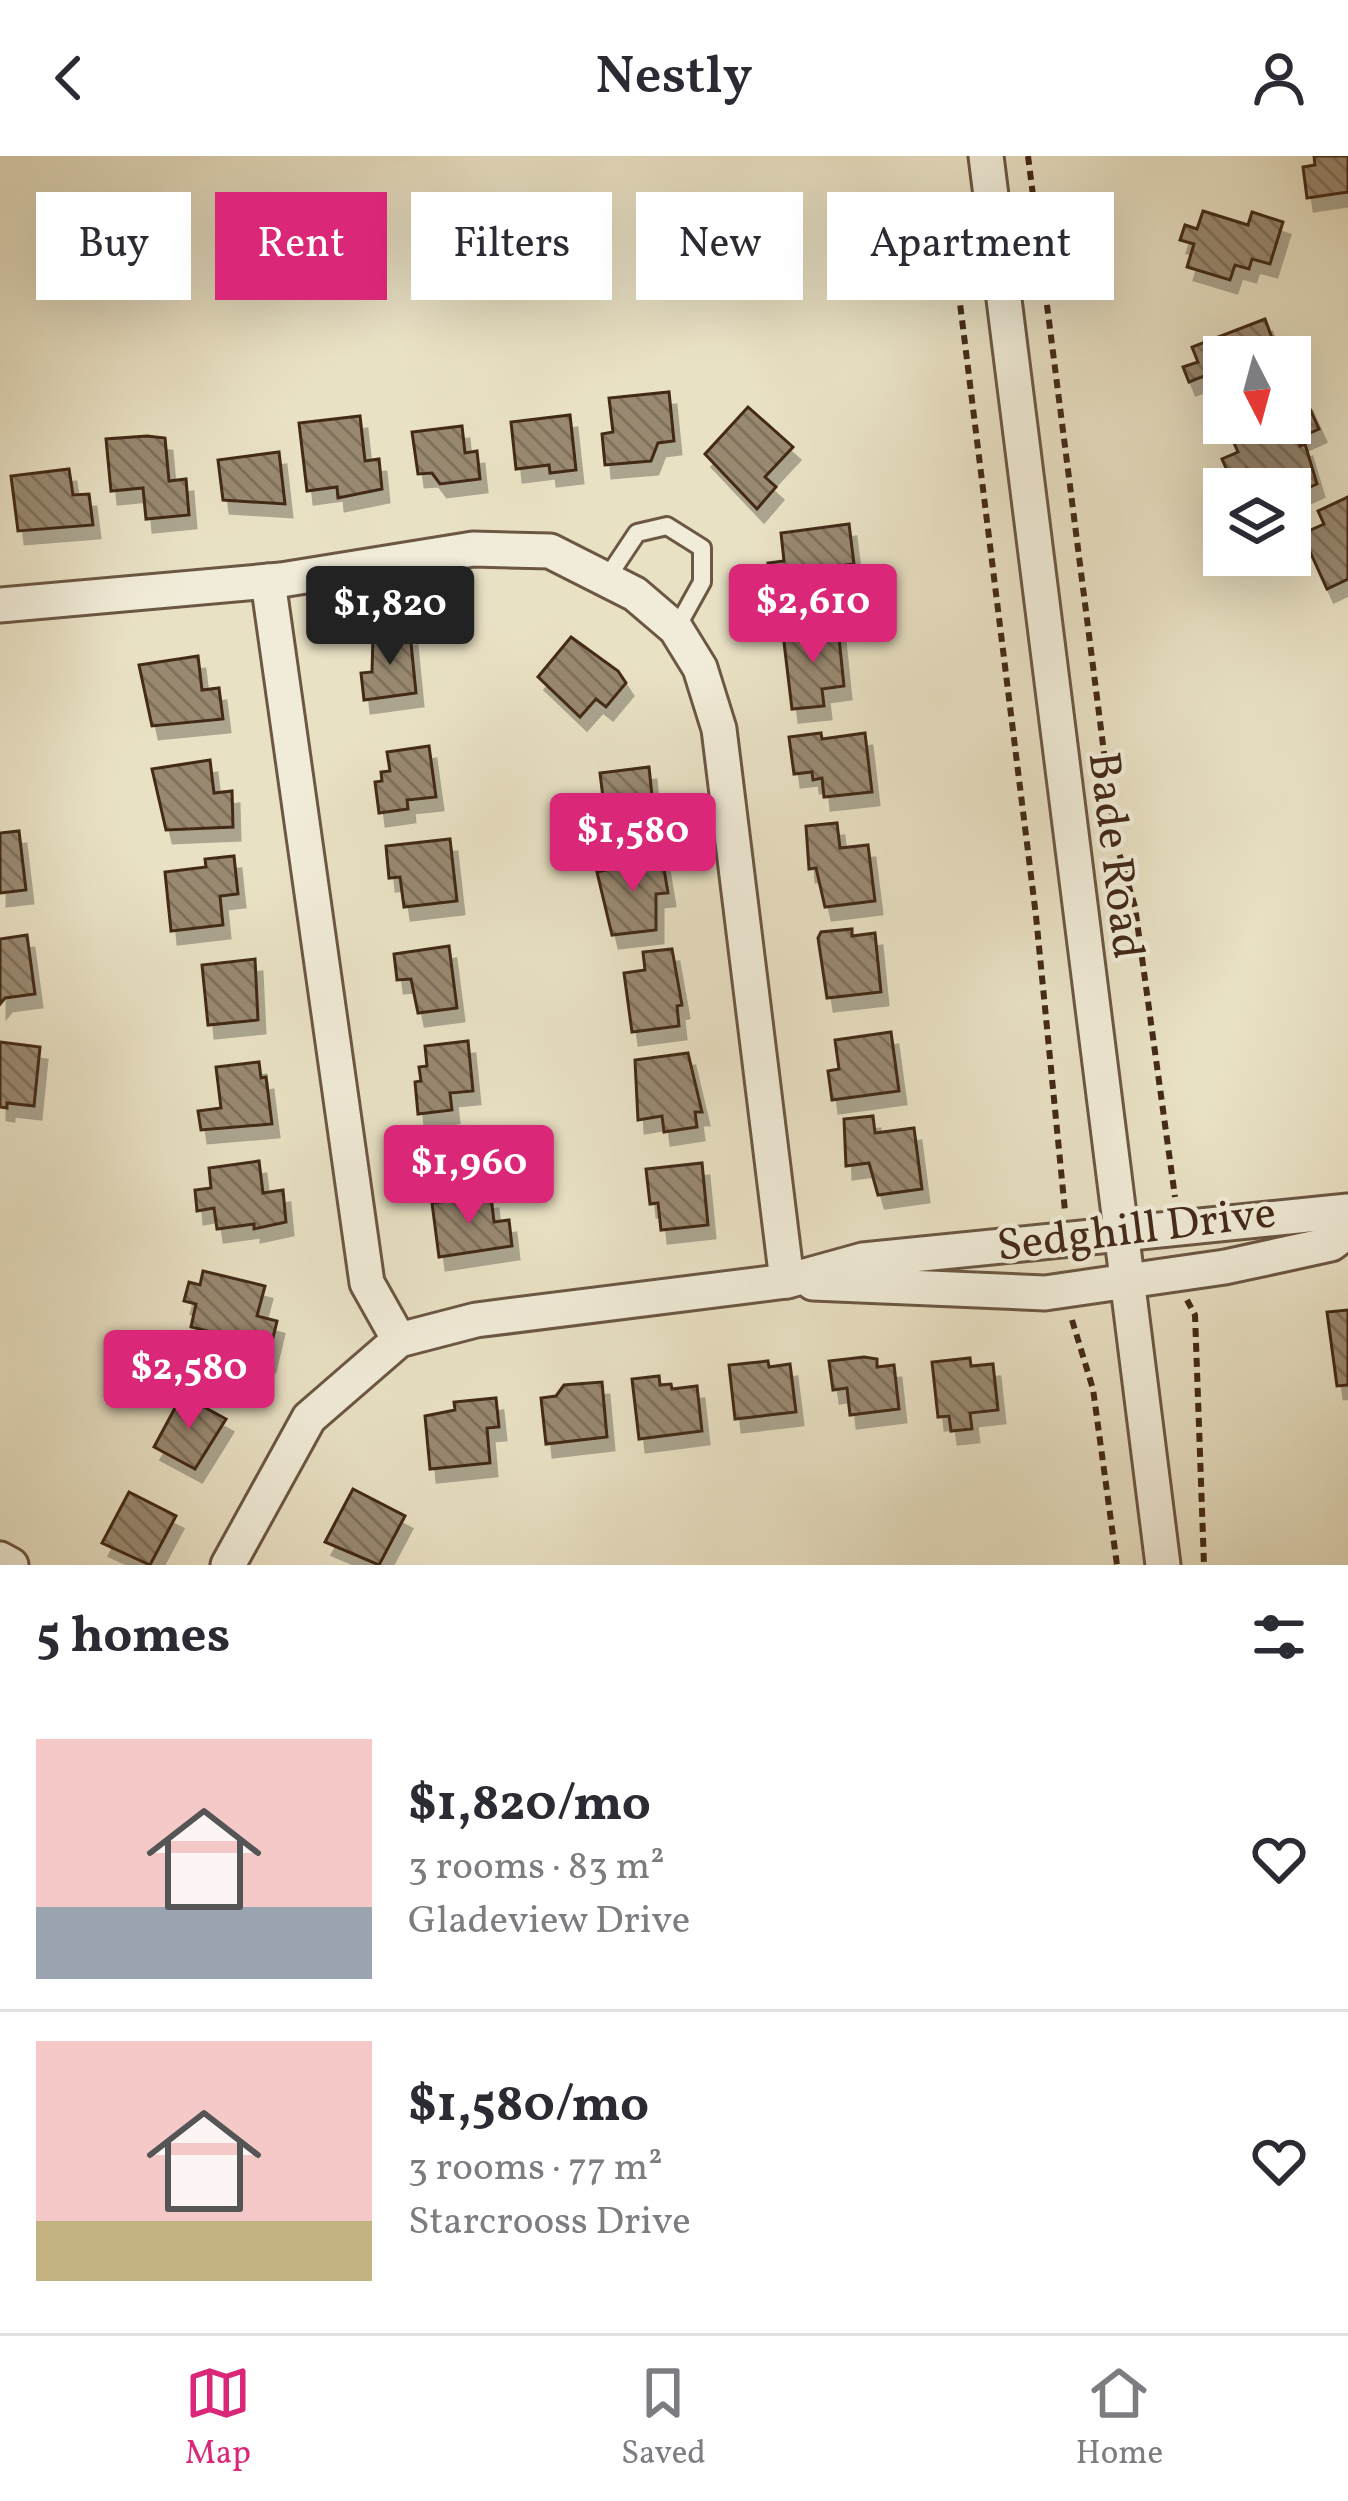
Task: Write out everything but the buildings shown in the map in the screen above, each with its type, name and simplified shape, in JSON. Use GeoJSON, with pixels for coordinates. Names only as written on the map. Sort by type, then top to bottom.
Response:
{"type":"FeatureCollection","features":[{"type":"Feature","properties":{"kind":"street","name":"Bade Road"},"geometry":{"type":"LineString","coordinates":[[986,156],[1163,1565]]}},
{"type":"Feature","properties":{"kind":"street"},"geometry":{"type":"LineString","coordinates":[[0,605],[268,581],[473,549],[550,551],[607,578],[676,629],[700,668],[719,729],[787,1281]]}},
{"type":"Feature","properties":{"kind":"street"},"geometry":{"type":"LineString","coordinates":[[228,1565],[309,1418],[399,1340],[367,1283],[268,581]]}},
{"type":"Feature","properties":{"kind":"street","name":"Sedghill Drive"},"geometry":{"type":"LineString","coordinates":[[399,1340],[476,1320],[787,1281],[863,1260],[1120,1238],[1348,1211]]}},
{"type":"Feature","properties":{"kind":"street","name":"Sedghill Drive"},"geometry":{"type":"LineString","coordinates":[[787,1281],[1045,1293],[1126,1283],[1331,1244],[1348,1232]]}},
{"type":"Feature","properties":{"kind":"street"},"geometry":{"type":"LineString","coordinates":[[0,1559],[10,1565]]}},
{"type":"Feature","properties":{"kind":"lane"},"geometry":{"type":"LineString","coordinates":[[607,578],[637,533],[667,526],[702,548],[702,583],[676,629]]}},
{"type":"Feature","properties":{"kind":"path"},"geometry":{"type":"LineString","coordinates":[[1028,156],[1115,839],[1135,907],[1175,1199]]}},
{"type":"Feature","properties":{"kind":"path"},"geometry":{"type":"LineString","coordinates":[[960,300],[1004,640],[1066,1213]]}},
{"type":"Feature","properties":{"kind":"path"},"geometry":{"type":"LineString","coordinates":[[1187,1306],[1195,1315],[1204,1565]]}},
{"type":"Feature","properties":{"kind":"path"},"geometry":{"type":"LineString","coordinates":[[1071,1313],[1093,1389],[1117,1565]]}}]}
